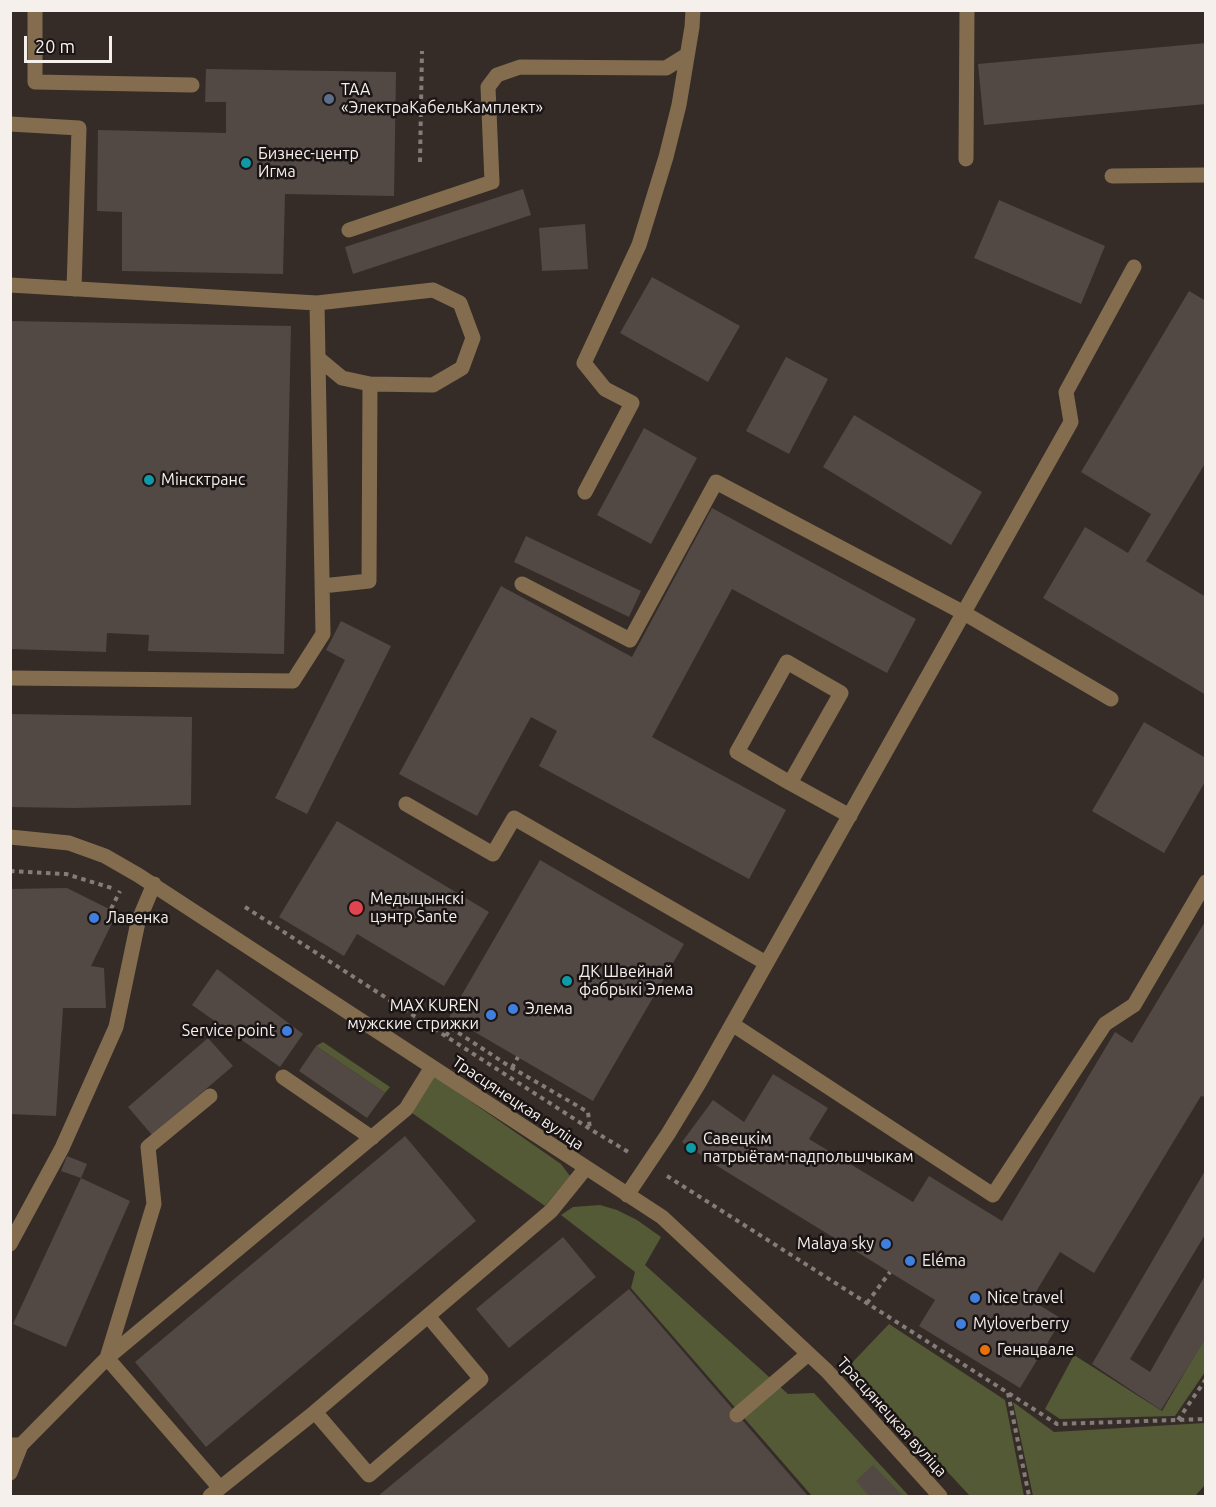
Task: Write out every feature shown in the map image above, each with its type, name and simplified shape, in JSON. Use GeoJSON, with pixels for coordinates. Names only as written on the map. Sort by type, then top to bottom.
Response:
{"type":"FeatureCollection","features":[{"type":"Feature","properties":{"kind":"street"},"geometry":{"type":"LineString","coordinates":[[35,10],[35,82],[192,85]]}},
{"type":"Feature","properties":{"kind":"street"},"geometry":{"type":"LineString","coordinates":[[585,492],[632,403],[605,389],[584,363],[639,245],[679,105],[693,10]]}},
{"type":"Feature","properties":{"kind":"street"},"geometry":{"type":"LineString","coordinates":[[966,159],[967,10]]}},
{"type":"Feature","properties":{"kind":"street"},"geometry":{"type":"LineString","coordinates":[[350,230],[492,182],[488,87],[496,75],[519,67],[666,68],[687,55]]}},
{"type":"Feature","properties":{"kind":"street"},"geometry":{"type":"LineString","coordinates":[[10,124],[79,128],[74,289]]}},
{"type":"Feature","properties":{"kind":"street"},"geometry":{"type":"LineString","coordinates":[[1112,176],[1206,175]]}},
{"type":"Feature","properties":{"kind":"street"},"geometry":{"type":"LineString","coordinates":[[627,1195],[673,1126],[732,1024],[1071,422],[1066,392],[1134,267]]}},
{"type":"Feature","properties":{"kind":"street"},"geometry":{"type":"LineString","coordinates":[[10,285],[317,303],[433,290],[460,303],[473,338],[462,368],[433,386],[370,384],[342,378],[318,358]]}},
{"type":"Feature","properties":{"kind":"street"},"geometry":{"type":"LineString","coordinates":[[10,678],[293,681],[323,634],[317,303]]}},
{"type":"Feature","properties":{"kind":"street"},"geometry":{"type":"LineString","coordinates":[[322,586],[369,581],[370,384]]}},
{"type":"Feature","properties":{"kind":"street"},"geometry":{"type":"LineString","coordinates":[[522,584],[630,640],[716,482],[964,613],[1111,699]]}},
{"type":"Feature","properties":{"kind":"street"},"geometry":{"type":"LineString","coordinates":[[790,783],[841,693],[787,662],[737,752],[790,783],[850,816]]}},
{"type":"Feature","properties":{"kind":"street"},"geometry":{"type":"LineString","coordinates":[[406,804],[493,854],[514,818],[766,963]]}},
{"type":"Feature","properties":{"kind":"street","name":"Трасцянецкая вуліца"},"geometry":{"type":"LineString","coordinates":[[10,837],[69,843],[105,856],[154,884],[585,1169],[662,1217],[834,1380],[940,1497]]}},
{"type":"Feature","properties":{"kind":"street"},"geometry":{"type":"LineString","coordinates":[[732,1024],[993,1195],[1105,1024],[1134,1005],[1206,882]]}},
{"type":"Feature","properties":{"kind":"street"},"geometry":{"type":"LineString","coordinates":[[10,1244],[62,1148],[116,1027],[138,921],[154,884]]}},
{"type":"Feature","properties":{"kind":"street"},"geometry":{"type":"LineString","coordinates":[[10,1473],[16,1445],[107,1359],[406,1109],[432,1067]]}},
{"type":"Feature","properties":{"kind":"street"},"geometry":{"type":"LineString","coordinates":[[284,1077],[372,1138]]}},
{"type":"Feature","properties":{"kind":"street"},"geometry":{"type":"LineString","coordinates":[[107,1359],[154,1204],[148,1147],[210,1096]]}},
{"type":"Feature","properties":{"kind":"street"},"geometry":{"type":"LineString","coordinates":[[107,1359],[215,1492],[315,1412],[551,1211],[585,1169]]}},
{"type":"Feature","properties":{"kind":"street"},"geometry":{"type":"LineString","coordinates":[[315,1412],[369,1475],[481,1379],[428,1316]]}},
{"type":"Feature","properties":{"kind":"street"},"geometry":{"type":"LineString","coordinates":[[737,1415],[808,1354]]}},
{"type":"Feature","properties":{"kind":"path"},"geometry":{"type":"LineString","coordinates":[[420,162],[422,51]]}},
{"type":"Feature","properties":{"kind":"path"},"geometry":{"type":"LineString","coordinates":[[10,871],[66,874],[120,891],[144,906]]}},
{"type":"Feature","properties":{"kind":"path"},"geometry":{"type":"LineString","coordinates":[[111,909],[120,891]]}},
{"type":"Feature","properties":{"kind":"path"},"geometry":{"type":"LineString","coordinates":[[245,907],[590,1129],[1057,1424],[1206,1419]]}},
{"type":"Feature","properties":{"kind":"path"},"geometry":{"type":"LineString","coordinates":[[446,1036],[451,1028],[512,1068],[588,1112],[590,1129]]}},
{"type":"Feature","properties":{"kind":"path"},"geometry":{"type":"LineString","coordinates":[[512,1068],[518,1057]]}},
{"type":"Feature","properties":{"kind":"path"},"geometry":{"type":"LineString","coordinates":[[867,1303],[890,1272]]}},
{"type":"Feature","properties":{"kind":"path"},"geometry":{"type":"LineString","coordinates":[[1177,1421],[1206,1379]]}},
{"type":"Feature","properties":{"kind":"path"},"geometry":{"type":"LineString","coordinates":[[1008,1393],[1029,1497]]}},
{"type":"Feature","properties":{"kind":"green space"},"geometry":{"type":"Polygon","coordinates":[[[323,1042],[390,1087],[385,1093],[316,1046],[323,1042]]]}},
{"type":"Feature","properties":{"kind":"green space"},"geometry":{"type":"Polygon","coordinates":[[[433,1075],[561,1164],[570,1176],[545,1206],[412,1113],[433,1075]]]}},
{"type":"Feature","properties":{"kind":"green space"},"geometry":{"type":"Polygon","coordinates":[[[600,1205],[637,1220],[661,1237],[645,1265],[788,1394],[814,1393],[909,1496],[812,1496],[631,1288],[635,1272],[561,1215],[573,1207],[600,1205]]]}},
{"type":"Feature","properties":{"kind":"green space"},"geometry":{"type":"Polygon","coordinates":[[[889,1324],[1005,1400],[1024,1496],[970,1496],[849,1366],[889,1324]]]}},
{"type":"Feature","properties":{"kind":"green space"},"geometry":{"type":"Polygon","coordinates":[[[1205,1338],[1205,1372],[1175,1416],[1060,1419],[1045,1409],[1074,1355],[1162,1411],[1205,1338]]]}},
{"type":"Feature","properties":{"kind":"green space"},"geometry":{"type":"Polygon","coordinates":[[[1013,1402],[1054,1432],[1205,1423],[1205,1485],[1195,1496],[1033,1496],[1013,1402]]]}},
{"type":"Feature","properties":{"kind":"building"},"geometry":{"type":"Polygon","coordinates":[[[1206,43],[1206,104],[984,125],[978,64],[1206,43]]]}},
{"type":"Feature","properties":{"kind":"building","name":"Бизнес-центр Игма"},"geometry":{"type":"Polygon","coordinates":[[[206,69],[396,72],[394,196],[285,194],[283,274],[122,271],[122,212],[97,211],[98,130],[226,133],[226,102],[205,102],[206,69]]]}},
{"type":"Feature","properties":{"kind":"building"},"geometry":{"type":"Polygon","coordinates":[[[523,189],[531,215],[353,274],[345,247],[523,189]]]}},
{"type":"Feature","properties":{"kind":"building"},"geometry":{"type":"Polygon","coordinates":[[[999,200],[1105,246],[1081,304],[974,258],[999,200]]]}},
{"type":"Feature","properties":{"kind":"building"},"geometry":{"type":"Polygon","coordinates":[[[585,224],[588,269],[542,271],[539,228],[585,224]]]}},
{"type":"Feature","properties":{"kind":"building"},"geometry":{"type":"Polygon","coordinates":[[[652,277],[740,326],[708,382],[620,333],[652,277]]]}},
{"type":"Feature","properties":{"kind":"building"},"geometry":{"type":"Polygon","coordinates":[[[1189,291],[1206,301],[1206,462],[1146,561],[1206,597],[1206,695],[1043,598],[1085,527],[1128,553],[1151,514],[1081,472],[1189,291]]]}},
{"type":"Feature","properties":{"kind":"building","name":"Мінсктранс"},"geometry":{"type":"Polygon","coordinates":[[[10,321],[291,326],[284,654],[148,651],[149,635],[107,633],[106,652],[10,649],[10,321]]]}},
{"type":"Feature","properties":{"kind":"building"},"geometry":{"type":"Polygon","coordinates":[[[786,357],[828,379],[789,454],[746,431],[786,357]]]}},
{"type":"Feature","properties":{"kind":"building"},"geometry":{"type":"Polygon","coordinates":[[[854,415],[982,492],[951,545],[823,467],[854,415]]]}},
{"type":"Feature","properties":{"kind":"building"},"geometry":{"type":"Polygon","coordinates":[[[644,428],[697,458],[651,544],[597,515],[644,428]]]}},
{"type":"Feature","properties":{"kind":"building"},"geometry":{"type":"Polygon","coordinates":[[[712,508],[916,619],[887,673],[732,589],[652,737],[786,810],[749,879],[539,766],[557,731],[531,717],[477,816],[399,774],[501,586],[632,657],[712,508]]]}},
{"type":"Feature","properties":{"kind":"building"},"geometry":{"type":"Polygon","coordinates":[[[526,536],[641,591],[629,617],[514,562],[526,536]]]}},
{"type":"Feature","properties":{"kind":"building"},"geometry":{"type":"Polygon","coordinates":[[[341,621],[391,646],[307,814],[275,798],[345,660],[326,650],[341,621]]]}},
{"type":"Feature","properties":{"kind":"building"},"geometry":{"type":"Polygon","coordinates":[[[10,714],[192,717],[191,805],[10,807],[10,714]]]}},
{"type":"Feature","properties":{"kind":"building"},"geometry":{"type":"Polygon","coordinates":[[[1144,722],[1206,758],[1206,780],[1164,853],[1092,811],[1144,722]]]}},
{"type":"Feature","properties":{"kind":"building"},"geometry":{"type":"Polygon","coordinates":[[[337,821],[489,912],[444,986],[357,934],[344,956],[279,917],[337,821]]]}},
{"type":"Feature","properties":{"kind":"building","name":"ДК Швейнай фабрыкі Элема"},"geometry":{"type":"Polygon","coordinates":[[[540,860],[684,944],[593,1101],[449,1017],[540,860]]]}},
{"type":"Feature","properties":{"kind":"building"},"geometry":{"type":"Polygon","coordinates":[[[67,888],[117,913],[91,966],[104,968],[106,1008],[63,1008],[56,1116],[10,1114],[10,889],[67,888]]]}},
{"type":"Feature","properties":{"kind":"building"},"geometry":{"type":"Polygon","coordinates":[[[1206,920],[1206,1097],[1201,1096],[1094,1273],[1060,1252],[1031,1300],[1062,1319],[1020,1388],[919,1326],[935,1300],[682,1142],[713,1100],[744,1122],[773,1074],[828,1108],[809,1139],[913,1202],[929,1176],[1002,1221],[1115,1032],[1132,1043],[1206,920]]]}},
{"type":"Feature","properties":{"kind":"building"},"geometry":{"type":"Polygon","coordinates":[[[217,969],[303,1034],[280,1067],[192,1005],[217,969]]]}},
{"type":"Feature","properties":{"kind":"building"},"geometry":{"type":"Polygon","coordinates":[[[208,1038],[233,1066],[152,1135],[128,1107],[208,1038]]]}},
{"type":"Feature","properties":{"kind":"building"},"geometry":{"type":"Polygon","coordinates":[[[316,1046],[385,1093],[367,1118],[299,1071],[316,1046]]]}},
{"type":"Feature","properties":{"kind":"building"},"geometry":{"type":"Polygon","coordinates":[[[405,1136],[476,1221],[206,1447],[135,1362],[405,1136]]]}},
{"type":"Feature","properties":{"kind":"building"},"geometry":{"type":"Polygon","coordinates":[[[67,1156],[87,1164],[81,1178],[61,1171],[67,1156]]]}},
{"type":"Feature","properties":{"kind":"building"},"geometry":{"type":"Polygon","coordinates":[[[1206,1169],[1206,1233],[1130,1359],[1150,1372],[1206,1274],[1206,1338],[1161,1410],[1092,1364],[1206,1169]]]}},
{"type":"Feature","properties":{"kind":"building"},"geometry":{"type":"Polygon","coordinates":[[[81,1178],[130,1201],[66,1347],[13,1324],[81,1178]]]}},
{"type":"Feature","properties":{"kind":"building"},"geometry":{"type":"Polygon","coordinates":[[[563,1237],[596,1277],[509,1348],[476,1309],[563,1237]]]}},
{"type":"Feature","properties":{"kind":"building"},"geometry":{"type":"Polygon","coordinates":[[[629,1289],[808,1496],[378,1496],[629,1289]]]}},
{"type":"Feature","properties":{"kind":"building"},"geometry":{"type":"Polygon","coordinates":[[[873,1465],[903,1496],[869,1496],[856,1481],[873,1465]]]}},
{"type":"Feature","properties":{"kind":"place","name":"ТАА «ЭлектраКабельКамплект»"},"geometry":{"type":"Point","coordinates":[329,99]}},
{"type":"Feature","properties":{"kind":"place","name":"Бизнес-центр Игма"},"geometry":{"type":"Point","coordinates":[246,163]}},
{"type":"Feature","properties":{"kind":"place","name":"Мінсктранс"},"geometry":{"type":"Point","coordinates":[149,480]}},
{"type":"Feature","properties":{"kind":"place","name":"Медыцынскі цэнтр Sante"},"geometry":{"type":"Point","coordinates":[356,908]}},
{"type":"Feature","properties":{"kind":"place","name":"Лавенка"},"geometry":{"type":"Point","coordinates":[94,918]}},
{"type":"Feature","properties":{"kind":"place","name":"ДК Швейнай фабрыкі Элема"},"geometry":{"type":"Point","coordinates":[567,981]}},
{"type":"Feature","properties":{"kind":"place","name":"Элема"},"geometry":{"type":"Point","coordinates":[513,1009]}},
{"type":"Feature","properties":{"kind":"place","name":"MAX KUREN мужские стрижки"},"geometry":{"type":"Point","coordinates":[491,1015]}},
{"type":"Feature","properties":{"kind":"place","name":"Service point"},"geometry":{"type":"Point","coordinates":[287,1031]}},
{"type":"Feature","properties":{"kind":"place","name":"Савецкім патрыётам-падпольшчыкам"},"geometry":{"type":"Point","coordinates":[691,1148]}},
{"type":"Feature","properties":{"kind":"place","name":"Malaya sky"},"geometry":{"type":"Point","coordinates":[886,1244]}},
{"type":"Feature","properties":{"kind":"place","name":"Eléma"},"geometry":{"type":"Point","coordinates":[910,1261]}},
{"type":"Feature","properties":{"kind":"place","name":"Nice travel"},"geometry":{"type":"Point","coordinates":[975,1298]}},
{"type":"Feature","properties":{"kind":"place","name":"Myloverberry"},"geometry":{"type":"Point","coordinates":[961,1324]}},
{"type":"Feature","properties":{"kind":"place","name":"Генацвале"},"geometry":{"type":"Point","coordinates":[985,1350]}}]}
